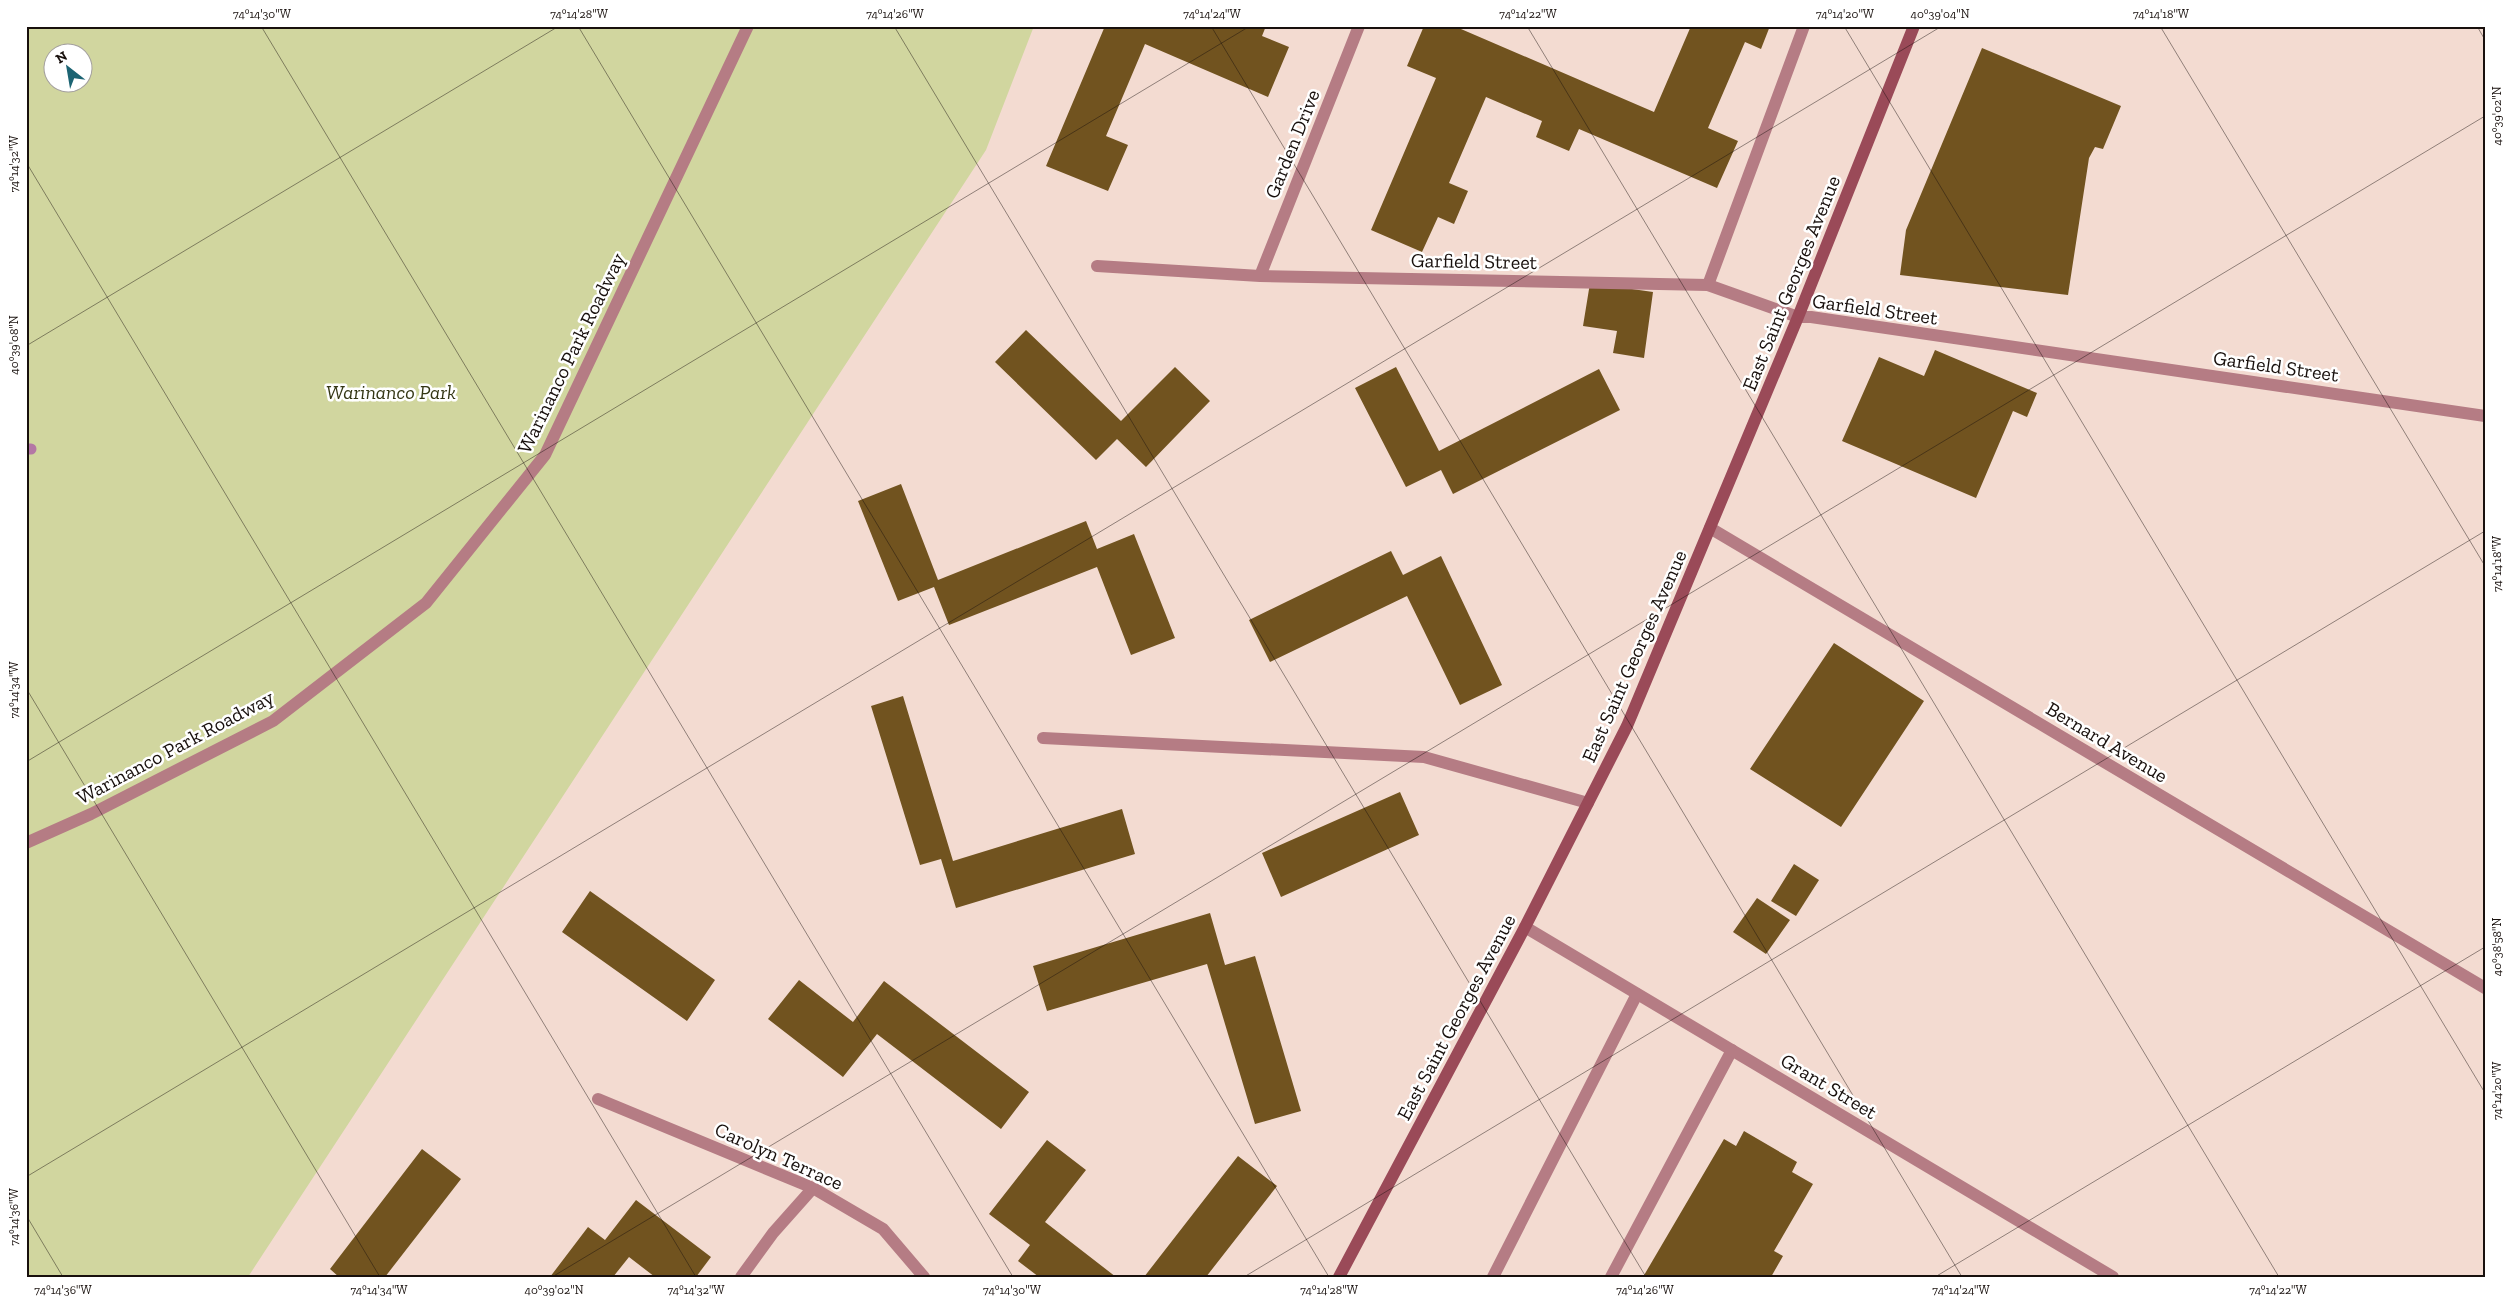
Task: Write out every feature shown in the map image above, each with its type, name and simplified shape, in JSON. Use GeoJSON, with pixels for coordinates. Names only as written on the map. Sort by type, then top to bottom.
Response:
{"type":"FeatureCollection","features":[{"type":"Feature","properties":{"kind":"main road","name":"East Saint Georges Avenue"},"geometry":{"type":"LineString","coordinates":[[1339,1277],[1525,927],[1627,726],[1798,318],[1914,26]]}},
{"type":"Feature","properties":{"kind":"street","name":"Warinanco Park Roadway"},"geometry":{"type":"LineString","coordinates":[[26,843],[91,814],[273,721],[426,603],[545,456],[748,26]]}},
{"type":"Feature","properties":{"kind":"street","name":"Garden Drive"},"geometry":{"type":"LineString","coordinates":[[1260,276],[1360,26]]}},
{"type":"Feature","properties":{"kind":"street"},"geometry":{"type":"LineString","coordinates":[[1708,285],[1804,26]]}},
{"type":"Feature","properties":{"kind":"street","name":"Garfield Street"},"geometry":{"type":"LineString","coordinates":[[1097,266],[1260,276],[1708,285],[1798,318],[1811,317],[2485,416]]}},
{"type":"Feature","properties":{"kind":"street","name":"Bernard Avenue"},"geometry":{"type":"LineString","coordinates":[[1710,528],[2485,988]]}},
{"type":"Feature","properties":{"kind":"street"},"geometry":{"type":"LineString","coordinates":[[1043,738],[1424,756],[1588,802]]}},
{"type":"Feature","properties":{"kind":"street","name":"Grant Street"},"geometry":{"type":"LineString","coordinates":[[1525,927],[2113,1277]]}},
{"type":"Feature","properties":{"kind":"street"},"geometry":{"type":"LineString","coordinates":[[1493,1277],[1637,994]]}},
{"type":"Feature","properties":{"kind":"street"},"geometry":{"type":"LineString","coordinates":[[1611,1277],[1732,1050]]}},
{"type":"Feature","properties":{"kind":"street","name":"Carolyn Terrace"},"geometry":{"type":"LineString","coordinates":[[598,1099],[813,1188],[882,1229],[924,1277]]}},
{"type":"Feature","properties":{"kind":"street"},"geometry":{"type":"LineString","coordinates":[[740,1277],[773,1233],[813,1188]]}},
{"type":"Feature","properties":{"kind":"green space","name":"Warinanco Park"},"geometry":{"type":"Polygon","coordinates":[[[26,26],[1034,26],[986,150],[248,1277],[26,1277],[26,26]]]}},
{"type":"Feature","properties":{"kind":"building"},"geometry":{"type":"Polygon","coordinates":[[[1105,26],[1266,26],[1262,36],[1289,47],[1268,97],[1145,44],[1106,136],[1128,145],[1108,191],[1046,166],[1105,26]]]}},
{"type":"Feature","properties":{"kind":"building"},"geometry":{"type":"Polygon","coordinates":[[[1424,26],[1454,26],[1654,112],[1691,26],[1770,26],[1761,49],[1745,42],[1708,128],[1738,141],[1717,188],[1579,129],[1569,151],[1536,137],[1542,121],[1486,97],[1449,183],[1468,191],[1454,224],[1438,217],[1422,252],[1371,230],[1436,78],[1407,66],[1424,26]]]}},
{"type":"Feature","properties":{"kind":"building"},"geometry":{"type":"Polygon","coordinates":[[[1982,48],[2121,106],[2103,149],[2095,147],[2089,158],[2068,295],[1900,275],[1906,230],[1982,48]]]}},
{"type":"Feature","properties":{"kind":"building"},"geometry":{"type":"Polygon","coordinates":[[[1590,283],[1653,292],[1644,358],[1613,353],[1617,331],[1583,326],[1590,283]]]}},
{"type":"Feature","properties":{"kind":"building"},"geometry":{"type":"Polygon","coordinates":[[[1026,330],[1121,421],[1175,367],[1210,401],[1146,467],[1117,439],[1096,460],[995,362],[1026,330]]]}},
{"type":"Feature","properties":{"kind":"building"},"geometry":{"type":"Polygon","coordinates":[[[1935,350],[2037,393],[2027,417],[2013,411],[1976,498],[1842,441],[1879,357],[1924,376],[1935,350]]]}},
{"type":"Feature","properties":{"kind":"building"},"geometry":{"type":"Polygon","coordinates":[[[1396,367],[1439,451],[1599,369],[1620,410],[1453,494],[1441,470],[1406,487],[1355,388],[1396,367]]]}},
{"type":"Feature","properties":{"kind":"building"},"geometry":{"type":"Polygon","coordinates":[[[901,484],[938,580],[1086,521],[1097,549],[1134,534],[1175,638],[1131,655],[1097,567],[949,625],[934,587],[898,601],[858,501],[901,484]]]}},
{"type":"Feature","properties":{"kind":"building"},"geometry":{"type":"Polygon","coordinates":[[[1391,551],[1403,575],[1441,556],[1502,685],[1460,705],[1407,596],[1270,662],[1249,620],[1391,551]]]}},
{"type":"Feature","properties":{"kind":"building"},"geometry":{"type":"Polygon","coordinates":[[[1834,643],[1924,701],[1841,827],[1750,769],[1834,643]]]}},
{"type":"Feature","properties":{"kind":"building"},"geometry":{"type":"Polygon","coordinates":[[[903,696],[953,861],[1122,809],[1135,854],[956,908],[941,859],[920,865],[871,706],[903,696]]]}},
{"type":"Feature","properties":{"kind":"building"},"geometry":{"type":"Polygon","coordinates":[[[1400,792],[1419,835],[1281,897],[1262,853],[1400,792]]]}},
{"type":"Feature","properties":{"kind":"building"},"geometry":{"type":"Polygon","coordinates":[[[1794,864],[1819,880],[1796,916],[1771,901],[1794,864]]]}},
{"type":"Feature","properties":{"kind":"building"},"geometry":{"type":"Polygon","coordinates":[[[590,891],[715,980],[687,1021],[562,932],[590,891]]]}},
{"type":"Feature","properties":{"kind":"building"},"geometry":{"type":"Polygon","coordinates":[[[1757,898],[1790,920],[1766,954],[1733,932],[1757,898]]]}},
{"type":"Feature","properties":{"kind":"building"},"geometry":{"type":"Polygon","coordinates":[[[1210,913],[1225,965],[1255,956],[1301,1111],[1255,1124],[1207,964],[1047,1011],[1033,966],[1210,913]]]}},
{"type":"Feature","properties":{"kind":"building"},"geometry":{"type":"Polygon","coordinates":[[[799,980],[853,1022],[884,981],[1029,1092],[1001,1129],[877,1034],[843,1077],[768,1019],[799,980]]]}},
{"type":"Feature","properties":{"kind":"building"},"geometry":{"type":"Polygon","coordinates":[[[1744,1131],[1797,1162],[1792,1172],[1813,1184],[1774,1251],[1783,1256],[1771,1277],[1643,1277],[1724,1139],[1736,1146],[1744,1131]]]}},
{"type":"Feature","properties":{"kind":"building"},"geometry":{"type":"Polygon","coordinates":[[[1047,1140],[1086,1170],[1045,1222],[1116,1277],[1039,1277],[1018,1261],[1030,1245],[989,1214],[1047,1140]]]}},
{"type":"Feature","properties":{"kind":"building"},"geometry":{"type":"Polygon","coordinates":[[[422,1149],[461,1179],[385,1277],[339,1277],[330,1269],[422,1149]]]}},
{"type":"Feature","properties":{"kind":"building"},"geometry":{"type":"Polygon","coordinates":[[[1238,1156],[1277,1186],[1206,1277],[1144,1277],[1238,1156]]]}},
{"type":"Feature","properties":{"kind":"building"},"geometry":{"type":"Polygon","coordinates":[[[636,1200],[711,1257],[696,1277],[655,1277],[629,1257],[613,1277],[550,1277],[588,1227],[605,1240],[636,1200]]]}},
{"type":"Feature","properties":{"kind":"waterway"},"geometry":{"type":"LineString","coordinates":[[26,449],[31,449]]}}]}
